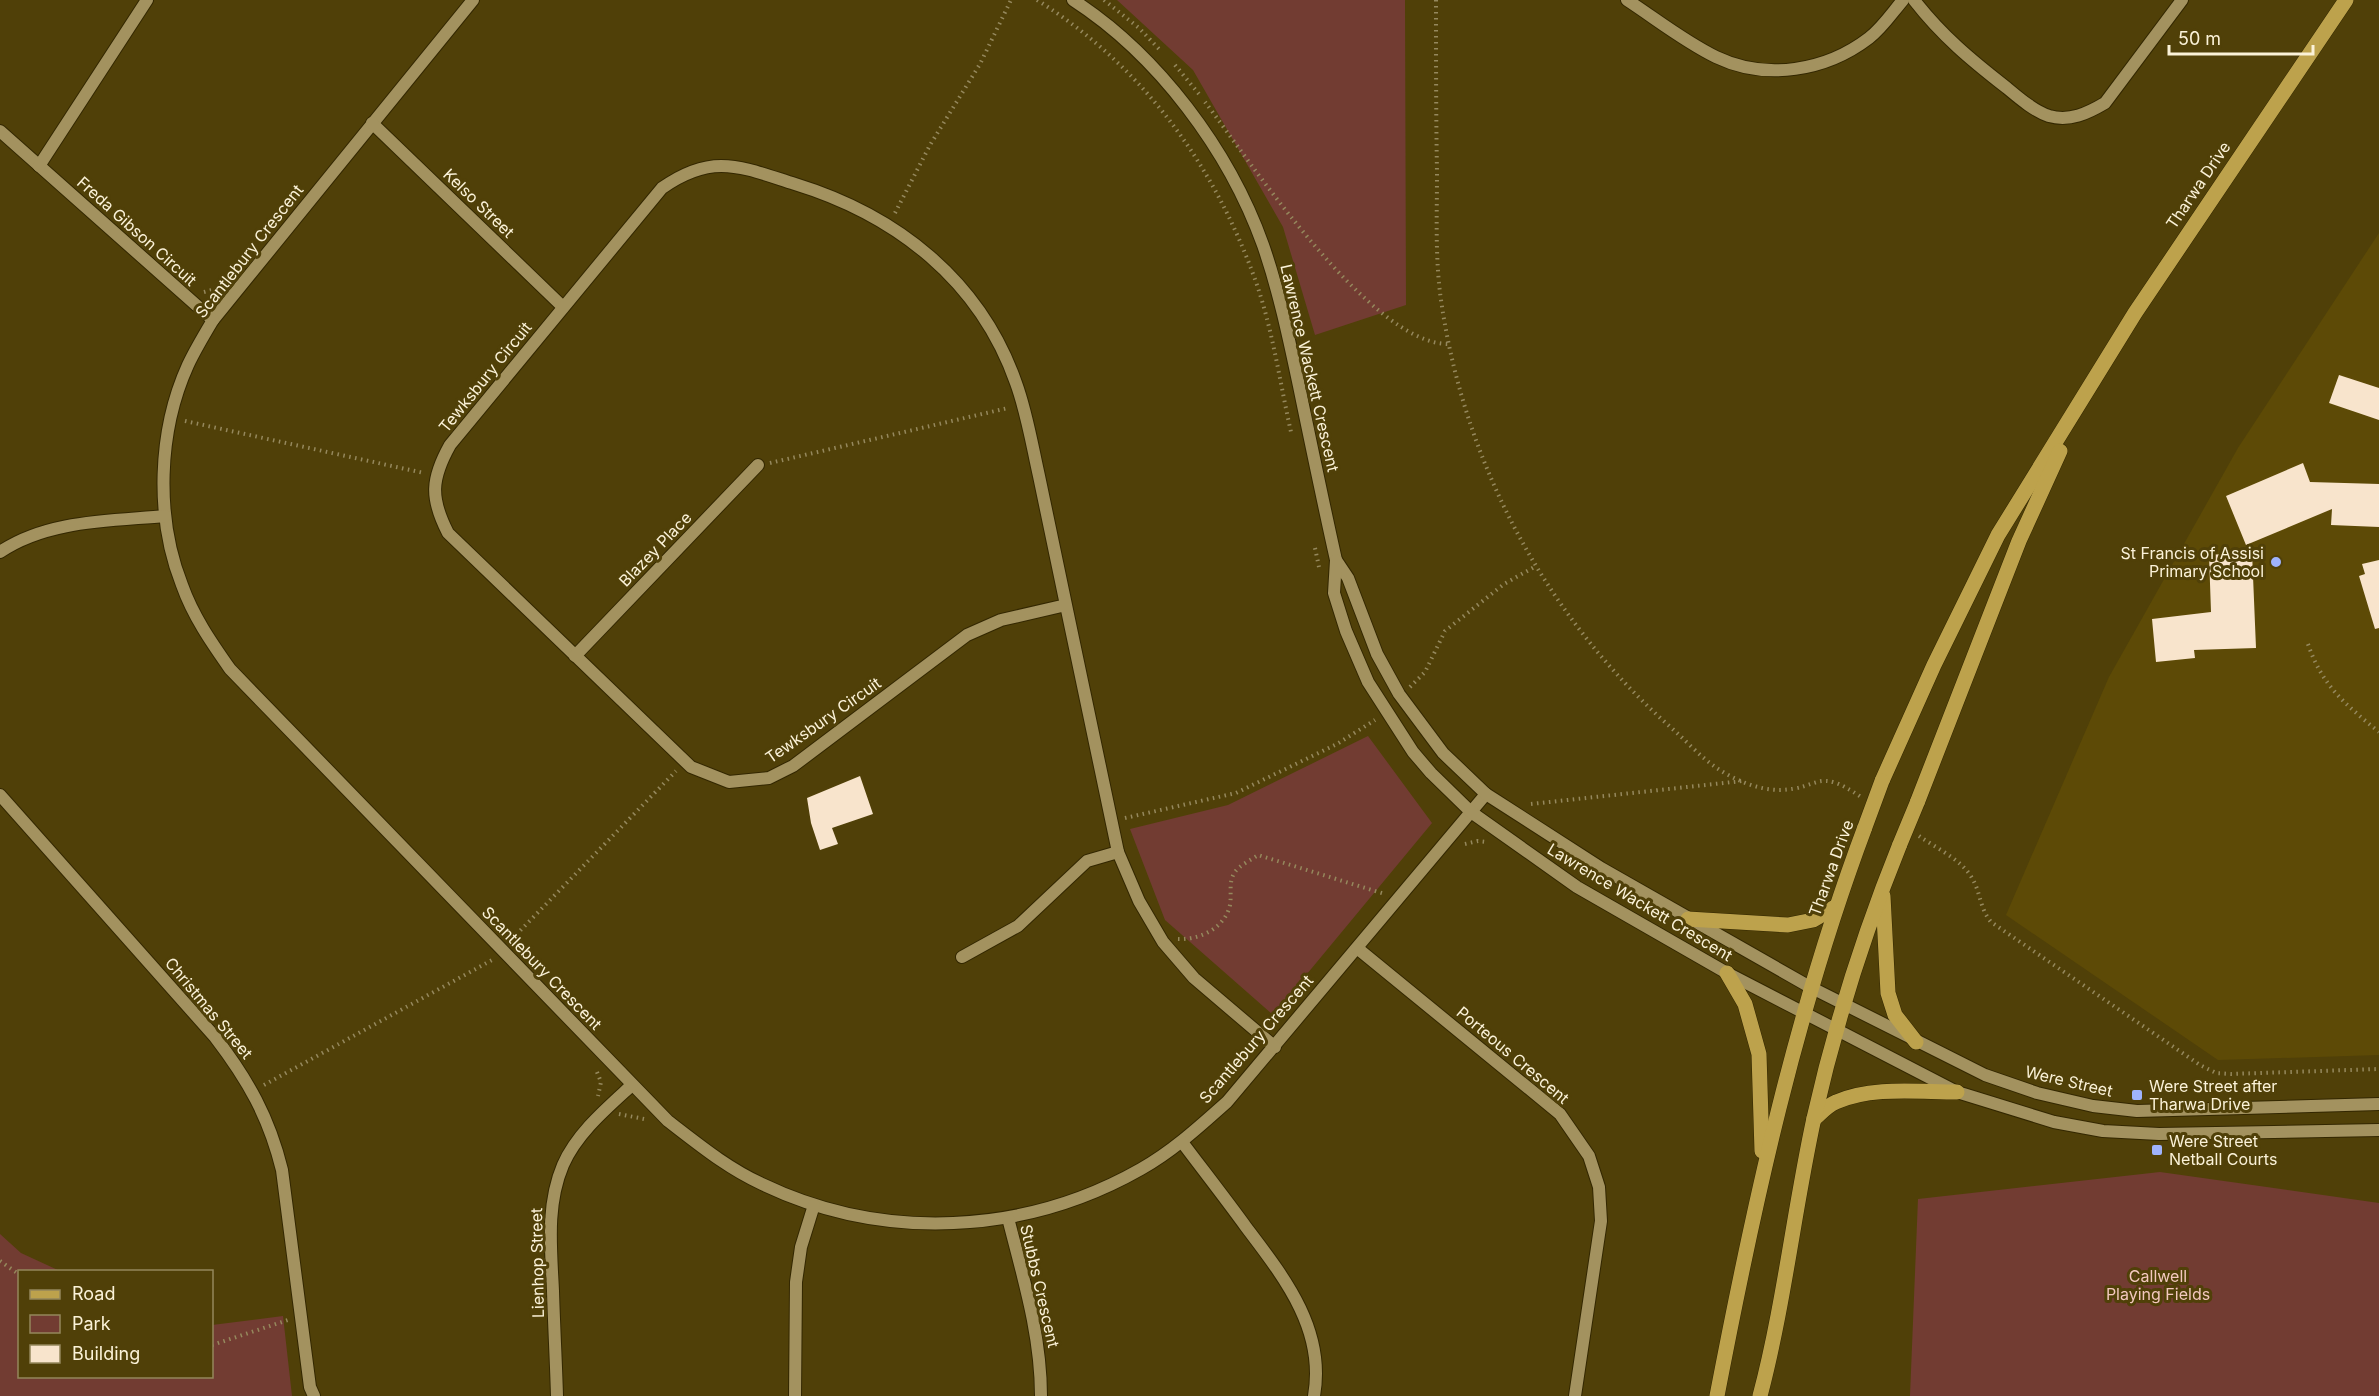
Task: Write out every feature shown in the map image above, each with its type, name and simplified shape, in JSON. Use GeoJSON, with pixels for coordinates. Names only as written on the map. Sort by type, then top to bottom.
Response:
{"type":"FeatureCollection","features":[{"type":"Feature","properties":{"kind":"main road","name":"Tharwa Drive"},"geometry":{"type":"LineString","coordinates":[[1716,1396],[1763,1169],[1810,987],[1835,907],[1882,781],[1934,666],[1998,535],[2192,226],[2346,0]]}},
{"type":"Feature","properties":{"kind":"main road","name":"Tharwa Drive"},"geometry":{"type":"LineString","coordinates":[[1760,1396],[1814,1119],[1843,1004],[1882,887],[2019,541],[2087,394]]}},
{"type":"Feature","properties":{"kind":"main road"},"geometry":{"type":"LineString","coordinates":[[1882,887],[1888,993],[1895,1015],[1916,1042]]}},
{"type":"Feature","properties":{"kind":"main road"},"geometry":{"type":"LineString","coordinates":[[1688,920],[1788,926],[1813,920],[1835,907]]}},
{"type":"Feature","properties":{"kind":"main road"},"geometry":{"type":"LineString","coordinates":[[1727,973],[1745,1004],[1759,1054],[1763,1169]]}},
{"type":"Feature","properties":{"kind":"main road"},"geometry":{"type":"LineString","coordinates":[[1814,1119],[1834,1102],[1853,1096],[1890,1092],[1957,1092]]}},
{"type":"Feature","properties":{"kind":"street"},"geometry":{"type":"LineString","coordinates":[[39,166],[147,0]]}},
{"type":"Feature","properties":{"kind":"street","name":"Scantlebury Crescent"},"geometry":{"type":"LineString","coordinates":[[473,0],[213,320],[188,365],[171,418],[164,464],[165,516],[182,585],[202,629],[230,669],[632,1085],[668,1121],[712,1156],[761,1184],[814,1205],[862,1217],[910,1224],[959,1224],[1008,1218],[1055,1207],[1100,1190],[1142,1168],[1182,1142],[1227,1102],[1486,794]]}},
{"type":"Feature","properties":{"kind":"street","name":"Lawrence Wackett Crescent"},"geometry":{"type":"LineString","coordinates":[[1073,0],[1135,50],[1180,99],[1219,154],[1250,214],[1263,245],[1282,309],[1336,560],[1334,593],[1346,631],[1381,705],[1425,766],[1471,812],[1577,887],[1727,973],[1836,1031]]}},
{"type":"Feature","properties":{"kind":"street"},"geometry":{"type":"LineString","coordinates":[[1627,0],[1719,58],[1753,69],[1788,70],[1822,64],[1839,57],[1868,39],[1902,0]]}},
{"type":"Feature","properties":{"kind":"street"},"geometry":{"type":"LineString","coordinates":[[1914,0],[1958,50],[2024,101],[2049,116],[2068,118],[2088,114],[2105,103],[2182,0]]}},
{"type":"Feature","properties":{"kind":"street","name":"Kelso Street"},"geometry":{"type":"LineString","coordinates":[[372,123],[563,307]]}},
{"type":"Feature","properties":{"kind":"street","name":"Freda Gibson Circuit"},"geometry":{"type":"LineString","coordinates":[[0,131],[213,320]]}},
{"type":"Feature","properties":{"kind":"street","name":"Tewksbury Circuit"},"geometry":{"type":"LineString","coordinates":[[1066,604],[1001,620],[967,635],[793,766],[756,782],[729,782],[692,768],[448,533],[438,512],[434,489],[438,466],[450,445],[662,188],[683,173],[707,166],[745,168],[832,195],[887,223],[940,265],[964,291],[1002,350],[1016,383],[1028,425],[1066,604],[1111,821],[1118,852],[1139,902],[1162,940],[1194,978],[1275,1047]]}},
{"type":"Feature","properties":{"kind":"street","name":"Blazey Place"},"geometry":{"type":"LineString","coordinates":[[574,656],[758,465]]}},
{"type":"Feature","properties":{"kind":"street"},"geometry":{"type":"LineString","coordinates":[[0,552],[31,535],[65,527],[165,516]]}},
{"type":"Feature","properties":{"kind":"street","name":"Lawrence Wackett Crescent"},"geometry":{"type":"LineString","coordinates":[[1336,560],[1348,578],[1377,654],[1399,694],[1443,753],[1486,794],[1688,920],[1810,987]]}},
{"type":"Feature","properties":{"kind":"street","name":"Christmas Street"},"geometry":{"type":"LineString","coordinates":[[0,795],[215,1037],[246,1077],[258,1099],[276,1146],[282,1170],[310,1386],[314,1396]]}},
{"type":"Feature","properties":{"kind":"street"},"geometry":{"type":"LineString","coordinates":[[962,957],[1018,926],[1087,861],[1118,852]]}},
{"type":"Feature","properties":{"kind":"street","name":"Porteous Crescent"},"geometry":{"type":"LineString","coordinates":[[1357,948],[1560,1114],[1588,1156],[1599,1187],[1601,1221],[1575,1396]]}},
{"type":"Feature","properties":{"kind":"street","name":"Were Street"},"geometry":{"type":"LineString","coordinates":[[1810,987],[1985,1075],[2037,1093],[2093,1106],[2137,1111],[2379,1104]]}},
{"type":"Feature","properties":{"kind":"street"},"geometry":{"type":"LineString","coordinates":[[1836,1031],[1957,1092],[2054,1122],[2103,1131],[2159,1134],[2379,1130]]}},
{"type":"Feature","properties":{"kind":"street","name":"Lienhop Street"},"geometry":{"type":"LineString","coordinates":[[557,1396],[550,1233],[553,1198],[563,1164],[572,1149],[609,1106],[632,1085]]}},
{"type":"Feature","properties":{"kind":"street"},"geometry":{"type":"LineString","coordinates":[[1182,1142],[1290,1286],[1311,1336],[1316,1372],[1314,1396]]}},
{"type":"Feature","properties":{"kind":"street"},"geometry":{"type":"LineString","coordinates":[[795,1396],[796,1282],[801,1246],[814,1205]]}},
{"type":"Feature","properties":{"kind":"street","name":"Stubbs Crescent"},"geometry":{"type":"LineString","coordinates":[[1008,1218],[1033,1319],[1041,1366],[1041,1396]]}},
{"type":"Feature","properties":{"kind":"path"},"geometry":{"type":"LineString","coordinates":[[887,223],[891,215],[898,211],[930,145],[980,64],[1011,0]]}},
{"type":"Feature","properties":{"kind":"path"},"geometry":{"type":"LineString","coordinates":[[1037,0],[1106,50],[1133,76],[1168,115],[1200,160],[1232,219],[1258,287],[1293,443]]}},
{"type":"Feature","properties":{"kind":"path"},"geometry":{"type":"LineString","coordinates":[[1104,0],[1139,28],[1162,52]]}},
{"type":"Feature","properties":{"kind":"path"},"geometry":{"type":"LineString","coordinates":[[1436,0],[1437,243],[1449,344],[1467,415],[1489,476],[1515,532],[1591,648],[1650,710],[1714,766],[1759,787],[1781,790],[1820,780],[1835,781],[1862,798]]}},
{"type":"Feature","properties":{"kind":"path"},"geometry":{"type":"LineString","coordinates":[[1170,61],[1186,77],[1321,255],[1397,324],[1420,337],[1449,344]]}},
{"type":"Feature","properties":{"kind":"path"},"geometry":{"type":"LineString","coordinates":[[185,296],[192,286],[205,292],[217,290],[222,284]]}},
{"type":"Feature","properties":{"kind":"path"},"geometry":{"type":"LineString","coordinates":[[758,465],[1012,407],[1008,397]]}},
{"type":"Feature","properties":{"kind":"path"},"geometry":{"type":"LineString","coordinates":[[171,418],[426,473]]}},
{"type":"Feature","properties":{"kind":"path"},"geometry":{"type":"LineString","coordinates":[[1315,544],[1322,578]]}},
{"type":"Feature","properties":{"kind":"path"},"geometry":{"type":"LineString","coordinates":[[1399,694],[1425,672],[1445,631],[1504,584],[1536,566]]}},
{"type":"Feature","properties":{"kind":"path"},"geometry":{"type":"LineString","coordinates":[[2307,644],[2314,663],[2327,686],[2379,732]]}},
{"type":"Feature","properties":{"kind":"path"},"geometry":{"type":"LineString","coordinates":[[1381,705],[1371,711],[1382,729]]}},
{"type":"Feature","properties":{"kind":"path"},"geometry":{"type":"LineString","coordinates":[[1111,821],[1236,793],[1337,744],[1375,720]]}},
{"type":"Feature","properties":{"kind":"path"},"geometry":{"type":"LineString","coordinates":[[1518,816],[1524,806],[1537,803],[1742,781]]}},
{"type":"Feature","properties":{"kind":"path"},"geometry":{"type":"LineString","coordinates":[[1459,827],[1475,842]]}},
{"type":"Feature","properties":{"kind":"path"},"geometry":{"type":"LineString","coordinates":[[1917,835],[1963,867],[1973,879],[1981,910],[1991,922],[2200,1065],[2216,1073],[2231,1074],[2379,1069]]}},
{"type":"Feature","properties":{"kind":"path"},"geometry":{"type":"LineString","coordinates":[[1461,847],[1475,842],[1488,843],[1500,850],[1507,838]]}},
{"type":"Feature","properties":{"kind":"path"},"geometry":{"type":"LineString","coordinates":[[1162,940],[1170,934],[1174,938],[1188,940],[1206,934],[1222,921],[1229,906],[1231,881],[1236,870],[1258,855],[1388,895],[1396,902]]}},
{"type":"Feature","properties":{"kind":"path"},"geometry":{"type":"LineString","coordinates":[[483,951],[500,968]]}},
{"type":"Feature","properties":{"kind":"path"},"geometry":{"type":"LineString","coordinates":[[596,1068],[601,1082],[598,1098],[622,1117],[634,1116],[645,1119]]}},
{"type":"Feature","properties":{"kind":"path"},"geometry":{"type":"LineString","coordinates":[[0,1261],[18,1274]]}},
{"type":"Feature","properties":{"kind":"path"},"geometry":{"type":"LineString","coordinates":[[213,1345],[302,1316]]}},
{"type":"Feature","properties":{"kind":"shaded area","name":"St Francis of Assisi Primary School"},"geometry":{"type":"Polygon","coordinates":[[[2379,233],[2379,1055],[2218,1060],[2006,915],[2109,677],[2238,448],[2379,233]]]}},
{"type":"Feature","properties":{"kind":"green space"},"geometry":{"type":"Polygon","coordinates":[[[1117,0],[1405,0],[1406,305],[1315,335],[1283,227],[1193,70],[1117,0]]]}},
{"type":"Feature","properties":{"kind":"green space"},"geometry":{"type":"Polygon","coordinates":[[[1368,736],[1432,823],[1273,1015],[1165,920],[1130,829],[1228,805],[1368,736]]]}},
{"type":"Feature","properties":{"kind":"green space","name":"Callwell Playing Fields"},"geometry":{"type":"Polygon","coordinates":[[[2160,1172],[2379,1203],[2379,1396],[1910,1396],[1918,1199],[2160,1172]]]}},
{"type":"Feature","properties":{"kind":"green space"},"geometry":{"type":"Polygon","coordinates":[[[0,1234],[21,1253],[58,1270],[18,1270],[18,1378],[213,1378],[213,1325],[283,1316],[292,1396],[0,1396],[0,1234]]]}},
{"type":"Feature","properties":{"kind":"building"},"geometry":{"type":"Polygon","coordinates":[[[2339,375],[2379,388],[2379,420],[2329,403],[2339,375]]]}},
{"type":"Feature","properties":{"kind":"building"},"geometry":{"type":"Polygon","coordinates":[[[2303,463],[2310,482],[2379,484],[2379,527],[2331,525],[2332,509],[2246,545],[2226,496],[2303,463]]]}},
{"type":"Feature","properties":{"kind":"building"},"geometry":{"type":"Polygon","coordinates":[[[2252,552],[2256,648],[2194,650],[2195,658],[2156,662],[2152,619],[2211,612],[2209,555],[2252,552]]]}},
{"type":"Feature","properties":{"kind":"building"},"geometry":{"type":"Polygon","coordinates":[[[2379,560],[2379,628],[2375,629],[2359,576],[2365,574],[2362,564],[2379,560]]]}},
{"type":"Feature","properties":{"kind":"building"},"geometry":{"type":"Polygon","coordinates":[[[860,776],[873,814],[832,828],[838,844],[820,850],[811,823],[807,798],[860,776]]]}},
{"type":"Feature","properties":{"kind":"place","name":"St Francis of Assisi Primary School"},"geometry":{"type":"Point","coordinates":[2276,562]}},
{"type":"Feature","properties":{"kind":"place","name":"Were Street after Tharwa Drive"},"geometry":{"type":"Point","coordinates":[2137,1095]}},
{"type":"Feature","properties":{"kind":"place","name":"Were Street Netball Courts"},"geometry":{"type":"Point","coordinates":[2157,1150]}}]}
